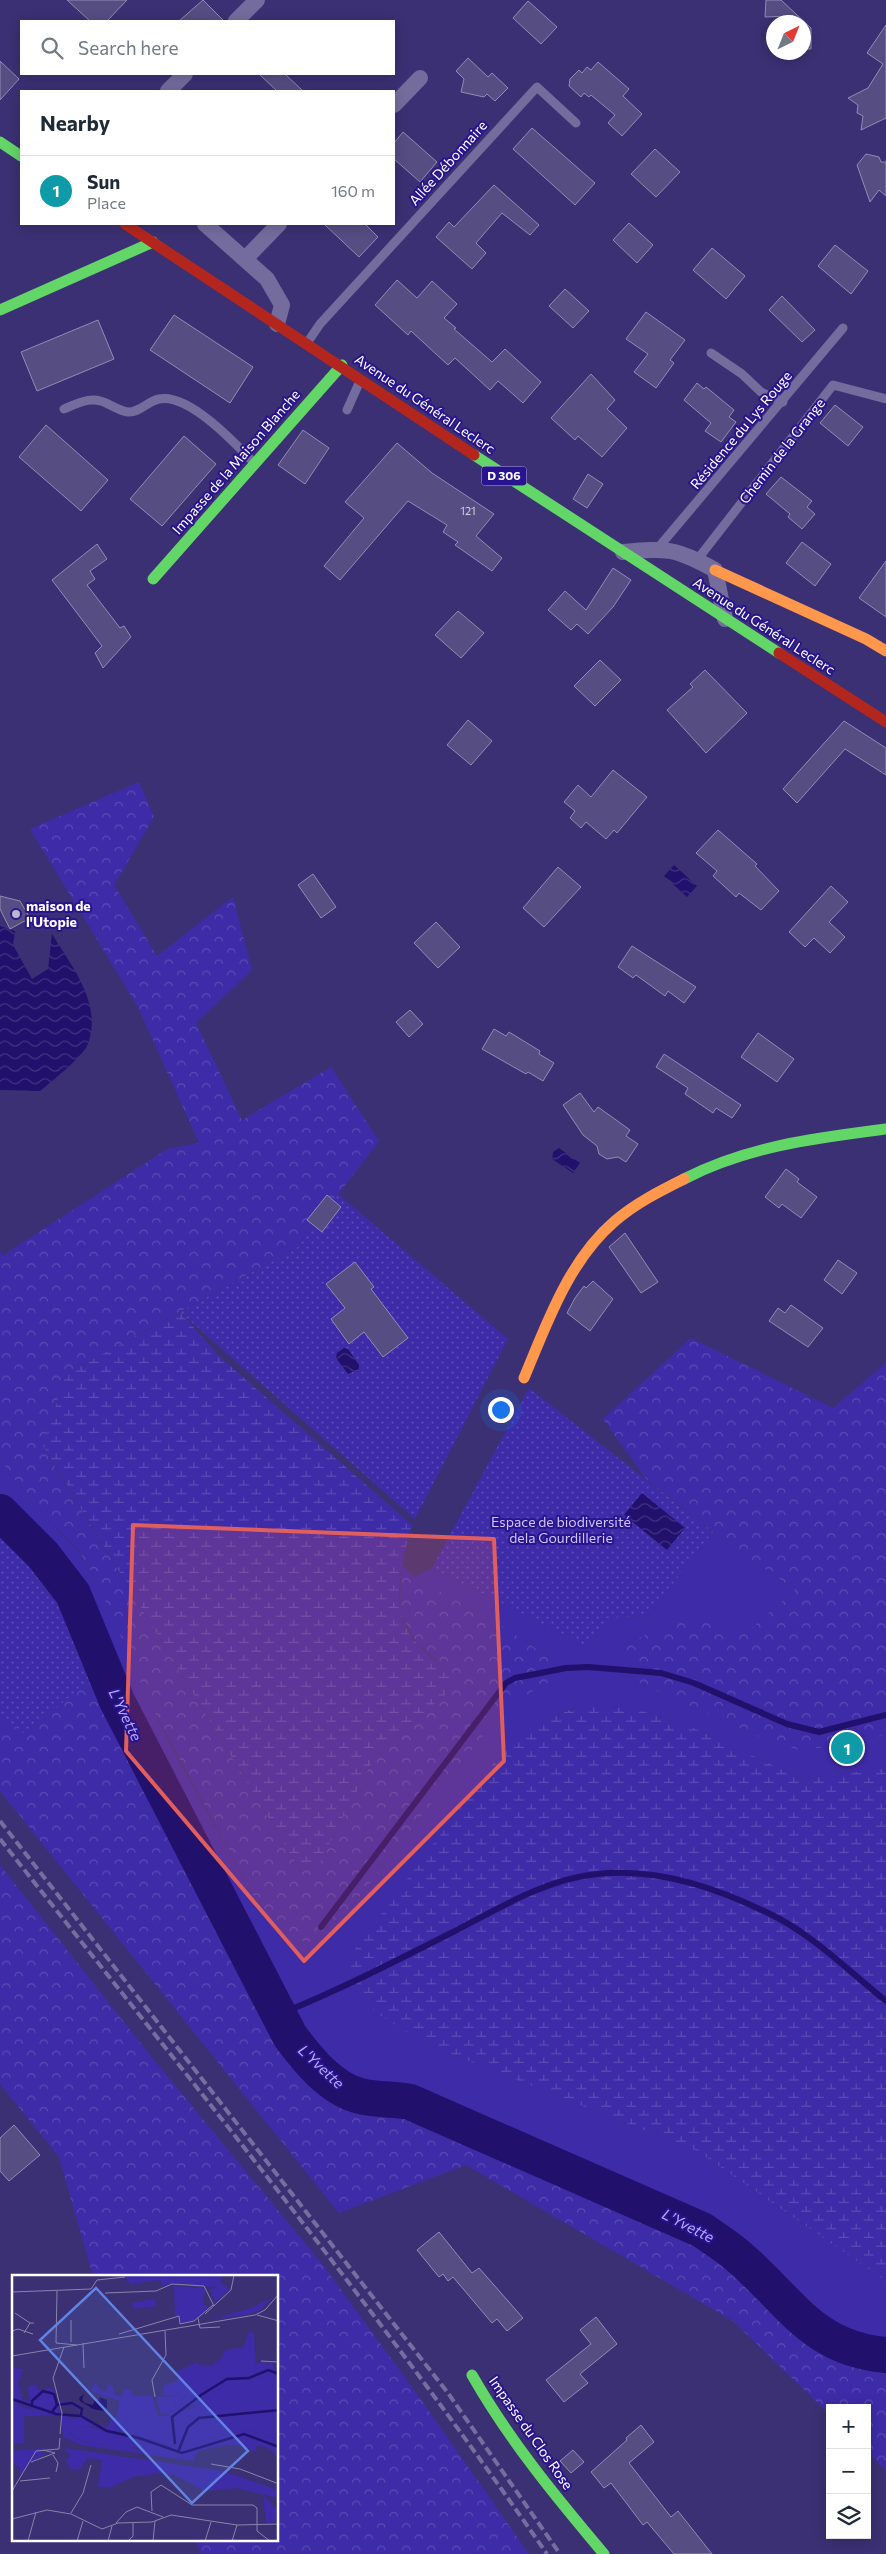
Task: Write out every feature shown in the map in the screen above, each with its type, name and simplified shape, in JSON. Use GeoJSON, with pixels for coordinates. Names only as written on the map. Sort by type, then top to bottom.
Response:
{"type":"FeatureCollection","features":[{"type":"Feature","properties":{"kind":"street"},"geometry":{"type":"LineString","coordinates":[[237,20],[257,0]]}},
{"type":"Feature","properties":{"kind":"street"},"geometry":{"type":"LineString","coordinates":[[169,90],[185,75]]}},
{"type":"Feature","properties":{"kind":"street"},"geometry":{"type":"LineString","coordinates":[[395,104],[420,78]]}},
{"type":"Feature","properties":{"kind":"street"},"geometry":{"type":"LineString","coordinates":[[0,142],[20,155]]}},
{"type":"Feature","properties":{"kind":"street","name":"Avenue du Général Leclerc"},"geometry":{"type":"LineString","coordinates":[[127,225],[342,365],[620,552],[886,722]]}},
{"type":"Feature","properties":{"kind":"street"},"geometry":{"type":"LineString","coordinates":[[206,225],[267,279],[282,305],[277,324]]}},
{"type":"Feature","properties":{"kind":"street"},"geometry":{"type":"LineString","coordinates":[[245,259],[278,225]]}},
{"type":"Feature","properties":{"kind":"street"},"geometry":{"type":"LineString","coordinates":[[0,310],[153,242]]}},
{"type":"Feature","properties":{"kind":"street","name":"Impasse de la Maison Blanche"},"geometry":{"type":"LineString","coordinates":[[153,579],[342,365]]}},
{"type":"Feature","properties":{"kind":"street"},"geometry":{"type":"LineString","coordinates":[[620,552],[658,548],[678,551],[715,570],[866,639],[886,651]]}},
{"type":"Feature","properties":{"kind":"street"},"geometry":{"type":"LineString","coordinates":[[715,570],[725,619]]}},
{"type":"Feature","properties":{"kind":"street"},"geometry":{"type":"LineString","coordinates":[[524,1378],[550,1315],[571,1274],[598,1236],[627,1212],[662,1190],[717,1164],[756,1150],[796,1141],[886,1128]]}},
{"type":"Feature","properties":{"kind":"street","name":"Impasse du Clos Rose"},"geometry":{"type":"LineString","coordinates":[[472,2375],[485,2398],[543,2481],[604,2554]]}},
{"type":"Feature","properties":{"kind":"lane","name":"Allée Débonnaire"},"geometry":{"type":"LineString","coordinates":[[307,343],[320,324],[537,87],[576,123]]}},
{"type":"Feature","properties":{"kind":"lane","name":"Résidence du Lys Rouge"},"geometry":{"type":"LineString","coordinates":[[658,548],[783,402],[843,328]]}},
{"type":"Feature","properties":{"kind":"lane"},"geometry":{"type":"LineString","coordinates":[[711,354],[742,374],[761,392],[783,402]]}},
{"type":"Feature","properties":{"kind":"lane"},"geometry":{"type":"LineString","coordinates":[[346,410],[361,379]]}},
{"type":"Feature","properties":{"kind":"lane","name":"Chemin de la Grange"},"geometry":{"type":"LineString","coordinates":[[697,560],[833,385],[886,399]]}},
{"type":"Feature","properties":{"kind":"lane"},"geometry":{"type":"LineString","coordinates":[[64,409],[87,399],[102,400],[123,412],[132,412],[159,399],[176,401],[192,407],[255,464]]}},
{"type":"Feature","properties":{"kind":"highlighted area"},"geometry":{"type":"Polygon","coordinates":[[[133,1525],[494,1539],[504,1761],[304,1961],[126,1751],[133,1525]]]}},
{"type":"Feature","properties":{"kind":"green space"},"geometry":{"type":"Polygon","coordinates":[[[139,782],[154,817],[114,885],[157,956],[233,897],[252,970],[196,1023],[242,1120],[331,1067],[379,1141],[298,1247],[66,1374],[43,1447],[301,1871],[320,1862],[376,1754],[445,1695],[452,1672],[416,1643],[400,1612],[401,1563],[414,1577],[496,1622],[549,1657],[551,1681],[505,1707],[328,1938],[319,1941],[287,1939],[277,1934],[273,1929],[149,1702],[96,1579],[78,1550],[35,1505],[0,1460],[0,1249],[2,1256],[167,1149],[199,1143],[138,1007],[30,829],[139,782]]]}},
{"type":"Feature","properties":{"kind":"green space"},"geometry":{"type":"Polygon","coordinates":[[[338,1194],[508,1339],[415,1519],[180,1312],[298,1247],[314,1225],[322,1231],[341,1207],[333,1200],[338,1194]],[[355,1262],[326,1284],[345,1308],[331,1319],[349,1343],[364,1332],[378,1312],[385,1307],[377,1295],[370,1300],[365,1294],[374,1286],[355,1262]]]}},
{"type":"Feature","properties":{"kind":"green space"},"geometry":{"type":"Polygon","coordinates":[[[180,1312],[220,1357],[412,1525],[404,1555],[399,1586],[402,1616],[407,1630],[416,1643],[428,1655],[452,1672],[445,1695],[376,1754],[320,1862],[301,1871],[43,1446],[66,1374],[180,1312]]]}},
{"type":"Feature","properties":{"kind":"green space"},"geometry":{"type":"Polygon","coordinates":[[[691,1338],[833,1408],[886,1363],[886,1735],[820,1748],[799,1750],[773,1743],[624,1676],[623,1646],[682,1617],[746,1633],[795,1590],[713,1532],[646,1479],[603,1419],[691,1338]]]}},
{"type":"Feature","properties":{"kind":"green space","name":"Espace de biodiversité dela Gourdillerie"},"geometry":{"type":"Polygon","coordinates":[[[529,1388],[713,1532],[648,1616],[607,1618],[588,1647],[432,1568],[529,1388]]]}},
{"type":"Feature","properties":{"kind":"green space"},"geometry":{"type":"Polygon","coordinates":[[[0,1460],[35,1505],[78,1551],[96,1579],[149,1702],[177,1757],[260,1908],[279,1937],[328,1938],[505,1707],[551,1680],[549,1657],[496,1622],[414,1577],[432,1568],[588,1647],[607,1618],[648,1616],[713,1532],[795,1590],[746,1633],[682,1618],[623,1646],[624,1676],[773,1743],[886,1735],[886,1768],[802,1779],[696,1729],[633,1708],[576,1707],[543,1720],[423,2043],[697,2151],[886,2281],[886,2355],[868,2353],[851,2348],[819,2334],[702,2230],[410,2102],[366,2097],[349,2092],[339,2087],[320,2072],[290,2036],[117,1701],[73,1594],[43,1555],[0,1512],[0,1460]]]}},
{"type":"Feature","properties":{"kind":"green space"},"geometry":{"type":"Polygon","coordinates":[[[0,1512],[43,1555],[73,1594],[117,1701],[290,2036],[320,2072],[339,2087],[349,2092],[372,2098],[410,2102],[702,2230],[734,2252],[819,2334],[840,2346],[862,2353],[886,2355],[886,2470],[871,2456],[871,2404],[826,2404],[826,2411],[733,2321],[466,2165],[339,2213],[0,1791],[0,1716],[26,1734],[47,1583],[0,1526],[0,1512]]]}},
{"type":"Feature","properties":{"kind":"green space"},"geometry":{"type":"Polygon","coordinates":[[[0,1527],[47,1583],[92,1678],[25,1734],[0,1716],[0,1527]]]}},
{"type":"Feature","properties":{"kind":"green space"},"geometry":{"type":"Polygon","coordinates":[[[580,1706],[633,1708],[696,1729],[802,1779],[886,1768],[886,2281],[697,2151],[423,2043],[374,2011],[344,1964],[507,1745],[543,1720],[580,1706]]]}},
{"type":"Feature","properties":{"kind":"green space"},"geometry":{"type":"Polygon","coordinates":[[[0,1865],[150,2055],[323,2265],[417,2394],[529,2554],[201,2553],[196,2542],[279,2542],[279,2275],[93,2275],[59,2157],[0,2084],[0,1865]]]}},
{"type":"Feature","properties":{"kind":"water"},"geometry":{"type":"Polygon","coordinates":[[[674,865],[697,886],[687,897],[664,876],[674,865]]]}},
{"type":"Feature","properties":{"kind":"water"},"geometry":{"type":"Polygon","coordinates":[[[0,926],[15,931],[13,945],[32,979],[48,969],[52,934],[76,973],[89,1001],[92,1016],[87,1046],[72,1063],[40,1091],[0,1090],[0,926]]]}},
{"type":"Feature","properties":{"kind":"water"},"geometry":{"type":"Polygon","coordinates":[[[559,1148],[580,1163],[573,1173],[552,1159],[553,1152],[559,1148]]]}},
{"type":"Feature","properties":{"kind":"water"},"geometry":{"type":"Polygon","coordinates":[[[344,1348],[348,1349],[359,1365],[359,1369],[348,1374],[336,1358],[337,1353],[344,1348]]]}},
{"type":"Feature","properties":{"kind":"water"},"geometry":{"type":"Polygon","coordinates":[[[642,1493],[685,1528],[667,1550],[624,1515],[642,1493]]]}},
{"type":"Feature","properties":{"kind":"building"},"geometry":{"type":"Polygon","coordinates":[[[67,0],[127,0],[108,20],[89,20],[67,0]]]}},
{"type":"Feature","properties":{"kind":"building"},"geometry":{"type":"Polygon","coordinates":[[[203,0],[223,20],[180,20],[203,0]]]}},
{"type":"Feature","properties":{"kind":"building"},"geometry":{"type":"Polygon","coordinates":[[[766,0],[781,0],[797,15],[766,15],[765,17],[766,0]]]}},
{"type":"Feature","properties":{"kind":"building"},"geometry":{"type":"Polygon","coordinates":[[[528,1],[557,27],[541,44],[513,18],[528,1]]]}},
{"type":"Feature","properties":{"kind":"building"},"geometry":{"type":"Polygon","coordinates":[[[886,25],[886,118],[861,130],[863,116],[857,113],[858,105],[848,98],[868,88],[883,64],[867,53],[886,25]]]}},
{"type":"Feature","properties":{"kind":"building"},"geometry":{"type":"Polygon","coordinates":[[[468,58],[488,77],[492,73],[508,88],[495,101],[487,94],[484,97],[461,92],[464,79],[456,71],[468,58]]]}},
{"type":"Feature","properties":{"kind":"building"},"geometry":{"type":"Polygon","coordinates":[[[0,61],[19,79],[0,100],[0,61]]]}},
{"type":"Feature","properties":{"kind":"building"},"geometry":{"type":"Polygon","coordinates":[[[598,62],[629,89],[623,96],[642,114],[622,136],[608,123],[615,115],[591,95],[589,97],[584,93],[581,97],[569,86],[570,79],[579,70],[582,73],[587,67],[591,70],[598,62]]]}},
{"type":"Feature","properties":{"kind":"building"},"geometry":{"type":"Polygon","coordinates":[[[260,75],[286,75],[302,90],[276,90],[260,75]]]}},
{"type":"Feature","properties":{"kind":"building"},"geometry":{"type":"Polygon","coordinates":[[[532,128],[595,183],[575,205],[513,149],[532,128]]]}},
{"type":"Feature","properties":{"kind":"building"},"geometry":{"type":"Polygon","coordinates":[[[403,132],[437,162],[420,182],[395,160],[395,142],[403,132]]]}},
{"type":"Feature","properties":{"kind":"building"},"geometry":{"type":"Polygon","coordinates":[[[655,149],[680,172],[656,197],[631,174],[655,149]]]}},
{"type":"Feature","properties":{"kind":"building"},"geometry":{"type":"Polygon","coordinates":[[[866,154],[879,157],[881,162],[886,162],[886,196],[879,190],[870,202],[857,165],[866,154]]]}},
{"type":"Feature","properties":{"kind":"building"},"geometry":{"type":"Polygon","coordinates":[[[494,185],[539,225],[530,235],[502,213],[476,243],[486,253],[472,269],[436,237],[449,222],[454,227],[494,185]]]}},
{"type":"Feature","properties":{"kind":"building"},"geometry":{"type":"Polygon","coordinates":[[[629,223],[653,245],[637,263],[613,240],[629,223]]]}},
{"type":"Feature","properties":{"kind":"building"},"geometry":{"type":"Polygon","coordinates":[[[325,225],[366,225],[378,237],[359,257],[325,225]]]}},
{"type":"Feature","properties":{"kind":"building"},"geometry":{"type":"Polygon","coordinates":[[[835,245],[868,271],[851,294],[818,266],[835,245]]]}},
{"type":"Feature","properties":{"kind":"building"},"geometry":{"type":"Polygon","coordinates":[[[712,248],[745,276],[726,299],[693,270],[712,248]]]}},
{"type":"Feature","properties":{"kind":"building"},"geometry":{"type":"Polygon","coordinates":[[[397,280],[417,298],[432,281],[457,304],[444,318],[456,328],[454,329],[492,362],[505,349],[541,382],[523,403],[498,381],[490,390],[455,358],[448,365],[411,331],[408,335],[375,305],[397,280]]]}},
{"type":"Feature","properties":{"kind":"building"},"geometry":{"type":"Polygon","coordinates":[[[565,289],[589,311],[573,328],[549,306],[565,289]]]}},
{"type":"Feature","properties":{"kind":"building"},"geometry":{"type":"Polygon","coordinates":[[[782,296],[815,330],[802,342],[769,310],[782,296]]]}},
{"type":"Feature","properties":{"kind":"building"},"geometry":{"type":"Polygon","coordinates":[[[646,312],[685,340],[670,360],[674,363],[656,388],[634,372],[648,354],[626,339],[646,312]]]}},
{"type":"Feature","properties":{"kind":"building"},"geometry":{"type":"Polygon","coordinates":[[[174,315],[253,367],[230,403],[150,350],[174,315]]]}},
{"type":"Feature","properties":{"kind":"building"},"geometry":{"type":"Polygon","coordinates":[[[98,320],[114,359],[37,391],[21,352],[98,320]]]}},
{"type":"Feature","properties":{"kind":"building"},"geometry":{"type":"Polygon","coordinates":[[[591,374],[615,400],[607,409],[627,428],[602,457],[578,436],[575,440],[551,418],[591,374]]]}},
{"type":"Feature","properties":{"kind":"building"},"geometry":{"type":"Polygon","coordinates":[[[697,383],[704,389],[706,387],[734,410],[729,417],[736,422],[721,442],[705,431],[711,423],[684,400],[697,383]]]}},
{"type":"Feature","properties":{"kind":"building"},"geometry":{"type":"Polygon","coordinates":[[[835,405],[863,427],[848,446],[820,423],[835,405]]]}},
{"type":"Feature","properties":{"kind":"building"},"geometry":{"type":"Polygon","coordinates":[[[46,425],[108,480],[81,511],[19,457],[46,425]]]}},
{"type":"Feature","properties":{"kind":"building"},"geometry":{"type":"Polygon","coordinates":[[[303,430],[329,448],[305,484],[278,465],[303,430]]]}},
{"type":"Feature","properties":{"kind":"building"},"geometry":{"type":"Polygon","coordinates":[[[184,436],[216,464],[162,526],[130,499],[184,436]]]}},
{"type":"Feature","properties":{"kind":"building"},"geometry":{"type":"Polygon","coordinates":[[[397,443],[432,473],[494,514],[476,536],[502,558],[492,571],[455,545],[458,542],[443,532],[447,525],[408,501],[340,580],[324,566],[364,518],[345,502],[397,443]]]}},
{"type":"Feature","properties":{"kind":"building"},"geometry":{"type":"Polygon","coordinates":[[[588,474],[603,484],[587,508],[573,499],[588,474]]]}},
{"type":"Feature","properties":{"kind":"building"},"geometry":{"type":"Polygon","coordinates":[[[781,477],[812,501],[807,507],[815,514],[802,529],[788,517],[790,514],[766,494],[781,477]]]}},
{"type":"Feature","properties":{"kind":"building"},"geometry":{"type":"Polygon","coordinates":[[[802,542],[831,564],[815,586],[786,563],[802,542]]]}},
{"type":"Feature","properties":{"kind":"building"},"geometry":{"type":"Polygon","coordinates":[[[97,544],[107,559],[90,571],[95,579],[87,585],[120,628],[124,626],[131,637],[103,668],[95,653],[102,646],[52,580],[97,544]]]}},
{"type":"Feature","properties":{"kind":"building"},"geometry":{"type":"Polygon","coordinates":[[[886,561],[886,617],[859,598],[886,561]]]}},
{"type":"Feature","properties":{"kind":"building"},"geometry":{"type":"Polygon","coordinates":[[[613,568],[631,580],[613,607],[588,634],[577,624],[571,630],[548,610],[565,591],[586,610],[613,568]]]}},
{"type":"Feature","properties":{"kind":"building"},"geometry":{"type":"Polygon","coordinates":[[[458,611],[484,633],[461,658],[435,635],[458,611]]]}},
{"type":"Feature","properties":{"kind":"building"},"geometry":{"type":"Polygon","coordinates":[[[600,660],[621,680],[595,706],[574,686],[600,660]]]}},
{"type":"Feature","properties":{"kind":"building"},"geometry":{"type":"Polygon","coordinates":[[[705,670],[747,713],[706,753],[667,710],[693,687],[690,684],[705,670]]]}},
{"type":"Feature","properties":{"kind":"building"},"geometry":{"type":"Polygon","coordinates":[[[468,720],[492,741],[471,765],[447,745],[468,720]]]}},
{"type":"Feature","properties":{"kind":"building"},"geometry":{"type":"Polygon","coordinates":[[[844,721],[886,748],[886,775],[845,749],[797,803],[783,789],[844,721]]]}},
{"type":"Feature","properties":{"kind":"building"},"geometry":{"type":"Polygon","coordinates":[[[613,770],[647,797],[617,833],[614,830],[606,839],[586,822],[581,828],[570,818],[575,811],[564,802],[578,785],[591,797],[613,770]]]}},
{"type":"Feature","properties":{"kind":"building"},"geometry":{"type":"Polygon","coordinates":[[[718,830],[757,864],[755,866],[779,891],[761,910],[739,893],[736,897],[713,876],[717,871],[696,853],[718,830]]]}},
{"type":"Feature","properties":{"kind":"building"},"geometry":{"type":"Polygon","coordinates":[[[558,867],[581,887],[544,927],[523,908],[558,867]]]}},
{"type":"Feature","properties":{"kind":"building"},"geometry":{"type":"Polygon","coordinates":[[[313,874],[336,907],[321,918],[298,885],[313,874]]]}},
{"type":"Feature","properties":{"kind":"building"},"geometry":{"type":"Polygon","coordinates":[[[831,886],[848,902],[829,922],[845,937],[830,953],[814,938],[805,947],[789,932],[831,886]]]}},
{"type":"Feature","properties":{"kind":"building","name":"maison de l'Utopie"},"geometry":{"type":"Polygon","coordinates":[[[0,896],[20,901],[30,918],[10,929],[0,909],[0,896]]]}},
{"type":"Feature","properties":{"kind":"building"},"geometry":{"type":"Polygon","coordinates":[[[436,922],[460,947],[438,968],[414,943],[436,922]]]}},
{"type":"Feature","properties":{"kind":"building"},"geometry":{"type":"Polygon","coordinates":[[[632,946],[696,987],[684,1003],[668,991],[665,996],[636,975],[633,978],[618,967],[632,946]]]}},
{"type":"Feature","properties":{"kind":"building"},"geometry":{"type":"Polygon","coordinates":[[[410,1010],[423,1024],[409,1037],[396,1022],[410,1010]]]}},
{"type":"Feature","properties":{"kind":"building"},"geometry":{"type":"Polygon","coordinates":[[[494,1029],[506,1036],[509,1032],[540,1051],[539,1054],[554,1063],[543,1081],[528,1072],[526,1074],[482,1049],[494,1029]]]}},
{"type":"Feature","properties":{"kind":"building"},"geometry":{"type":"Polygon","coordinates":[[[758,1033],[794,1059],[777,1082],[741,1057],[758,1033]]]}},
{"type":"Feature","properties":{"kind":"building"},"geometry":{"type":"Polygon","coordinates":[[[664,1054],[741,1105],[732,1118],[716,1108],[713,1113],[685,1094],[688,1088],[656,1067],[664,1054]]]}},
{"type":"Feature","properties":{"kind":"building"},"geometry":{"type":"Polygon","coordinates":[[[580,1093],[594,1112],[598,1107],[630,1130],[626,1136],[638,1144],[626,1162],[618,1157],[607,1159],[599,1154],[597,1146],[583,1135],[563,1105],[580,1093]]]}},
{"type":"Feature","properties":{"kind":"building"},"geometry":{"type":"Polygon","coordinates":[[[786,1169],[799,1179],[797,1182],[817,1197],[801,1218],[782,1204],[779,1208],[765,1197],[786,1169]]]}},
{"type":"Feature","properties":{"kind":"building"},"geometry":{"type":"Polygon","coordinates":[[[327,1195],[341,1207],[322,1232],[307,1220],[327,1195]]]}},
{"type":"Feature","properties":{"kind":"building"},"geometry":{"type":"Polygon","coordinates":[[[625,1233],[658,1282],[641,1293],[609,1247],[625,1233]]]}},
{"type":"Feature","properties":{"kind":"building"},"geometry":{"type":"Polygon","coordinates":[[[838,1260],[857,1273],[842,1294],[824,1280],[838,1260]]]}},
{"type":"Feature","properties":{"kind":"building"},"geometry":{"type":"Polygon","coordinates":[[[355,1262],[374,1287],[371,1289],[408,1338],[383,1357],[364,1332],[349,1344],[331,1319],[345,1308],[326,1284],[355,1262]]]}},
{"type":"Feature","properties":{"kind":"building"},"geometry":{"type":"Polygon","coordinates":[[[593,1281],[613,1299],[590,1331],[567,1313],[584,1286],[586,1288],[593,1281]]]}},
{"type":"Feature","properties":{"kind":"building"},"geometry":{"type":"Polygon","coordinates":[[[791,1305],[823,1328],[808,1347],[769,1321],[778,1308],[785,1313],[791,1305]]]}},
{"type":"Feature","properties":{"kind":"building"},"geometry":{"type":"Polygon","coordinates":[[[14,2125],[40,2155],[9,2181],[0,2171],[0,2138],[14,2125]]]}},
{"type":"Feature","properties":{"kind":"building"},"geometry":{"type":"Polygon","coordinates":[[[439,2232],[472,2273],[479,2268],[523,2318],[507,2331],[497,2319],[492,2323],[453,2277],[448,2281],[443,2274],[439,2277],[417,2250],[439,2232]]]}},
{"type":"Feature","properties":{"kind":"building"},"geometry":{"type":"Polygon","coordinates":[[[596,2317],[617,2344],[580,2374],[588,2383],[564,2402],[546,2380],[591,2344],[580,2330],[596,2317]]]}},
{"type":"Feature","properties":{"kind":"building"},"geometry":{"type":"Polygon","coordinates":[[[641,2425],[654,2442],[629,2463],[671,2517],[678,2511],[712,2554],[674,2554],[647,2522],[643,2525],[611,2483],[604,2488],[591,2472],[641,2425]]]}},
{"type":"Feature","properties":{"kind":"building"},"geometry":{"type":"Polygon","coordinates":[[[573,2450],[584,2462],[571,2473],[560,2461],[573,2450]]]}},
{"type":"Feature","properties":{"kind":"waterway","name":"L'Yvette"},"geometry":{"type":"LineString","coordinates":[[0,1512],[43,1555],[73,1594],[117,1701],[290,2036],[320,2072],[339,2087],[349,2092],[366,2097],[410,2102],[702,2230],[733,2252],[818,2331],[837,2342],[859,2350],[886,2355]]}},
{"type":"Feature","properties":{"kind":"waterway"},"geometry":{"type":"LineString","coordinates":[[321,1927],[506,1683],[515,1678],[566,1668],[588,1667],[661,1673],[694,1683],[787,1724],[819,1732],[886,1715]]}},
{"type":"Feature","properties":{"kind":"waterway"},"geometry":{"type":"LineString","coordinates":[[280,2014],[366,1975],[540,1889],[578,1877],[621,1873],[667,1877],[690,1883],[735,1898],[778,1918],[834,1957],[886,2001]]}},
{"type":"Feature","properties":{"kind":"railway"},"geometry":{"type":"LineString","coordinates":[[0,1821],[448,2393],[560,2554]]}},
{"type":"Feature","properties":{"kind":"railway"},"geometry":{"type":"LineString","coordinates":[[0,1839],[348,2281],[416,2371],[547,2554]]}},
{"type":"Feature","properties":{"kind":"traffic: fast"},"geometry":{"type":"LineString","coordinates":[[0,142],[20,155]]}},
{"type":"Feature","properties":{"kind":"traffic: fast"},"geometry":{"type":"LineString","coordinates":[[0,310],[153,242]]}},
{"type":"Feature","properties":{"kind":"traffic: fast"},"geometry":{"type":"LineString","coordinates":[[153,579],[342,365]]}},
{"type":"Feature","properties":{"kind":"traffic: fast"},"geometry":{"type":"LineString","coordinates":[[474,455],[779,653]]}},
{"type":"Feature","properties":{"kind":"traffic: fast"},"geometry":{"type":"LineString","coordinates":[[684,1179],[708,1168],[758,1151],[808,1140],[886,1129]]}},
{"type":"Feature","properties":{"kind":"traffic: fast"},"geometry":{"type":"LineString","coordinates":[[472,2375],[517,2445],[604,2554]]}},
{"type":"Feature","properties":{"kind":"traffic: slow"},"geometry":{"type":"LineString","coordinates":[[715,570],[866,639],[886,651]]}},
{"type":"Feature","properties":{"kind":"traffic: slow"},"geometry":{"type":"LineString","coordinates":[[524,1378],[551,1314],[572,1273],[585,1254],[615,1221],[648,1198],[684,1179]]}},
{"type":"Feature","properties":{"kind":"traffic: jam"},"geometry":{"type":"LineString","coordinates":[[127,225],[474,455]]}},
{"type":"Feature","properties":{"kind":"traffic: jam"},"geometry":{"type":"LineString","coordinates":[[779,653],[886,722]]}},
{"type":"Feature","properties":{"kind":"place","name":"maison de l'Utopie"},"geometry":{"type":"Point","coordinates":[16,914]}},
{"type":"Feature","properties":{"kind":"place","name":"Sun"},"geometry":{"type":"Point","coordinates":[847,1748]}}]}
